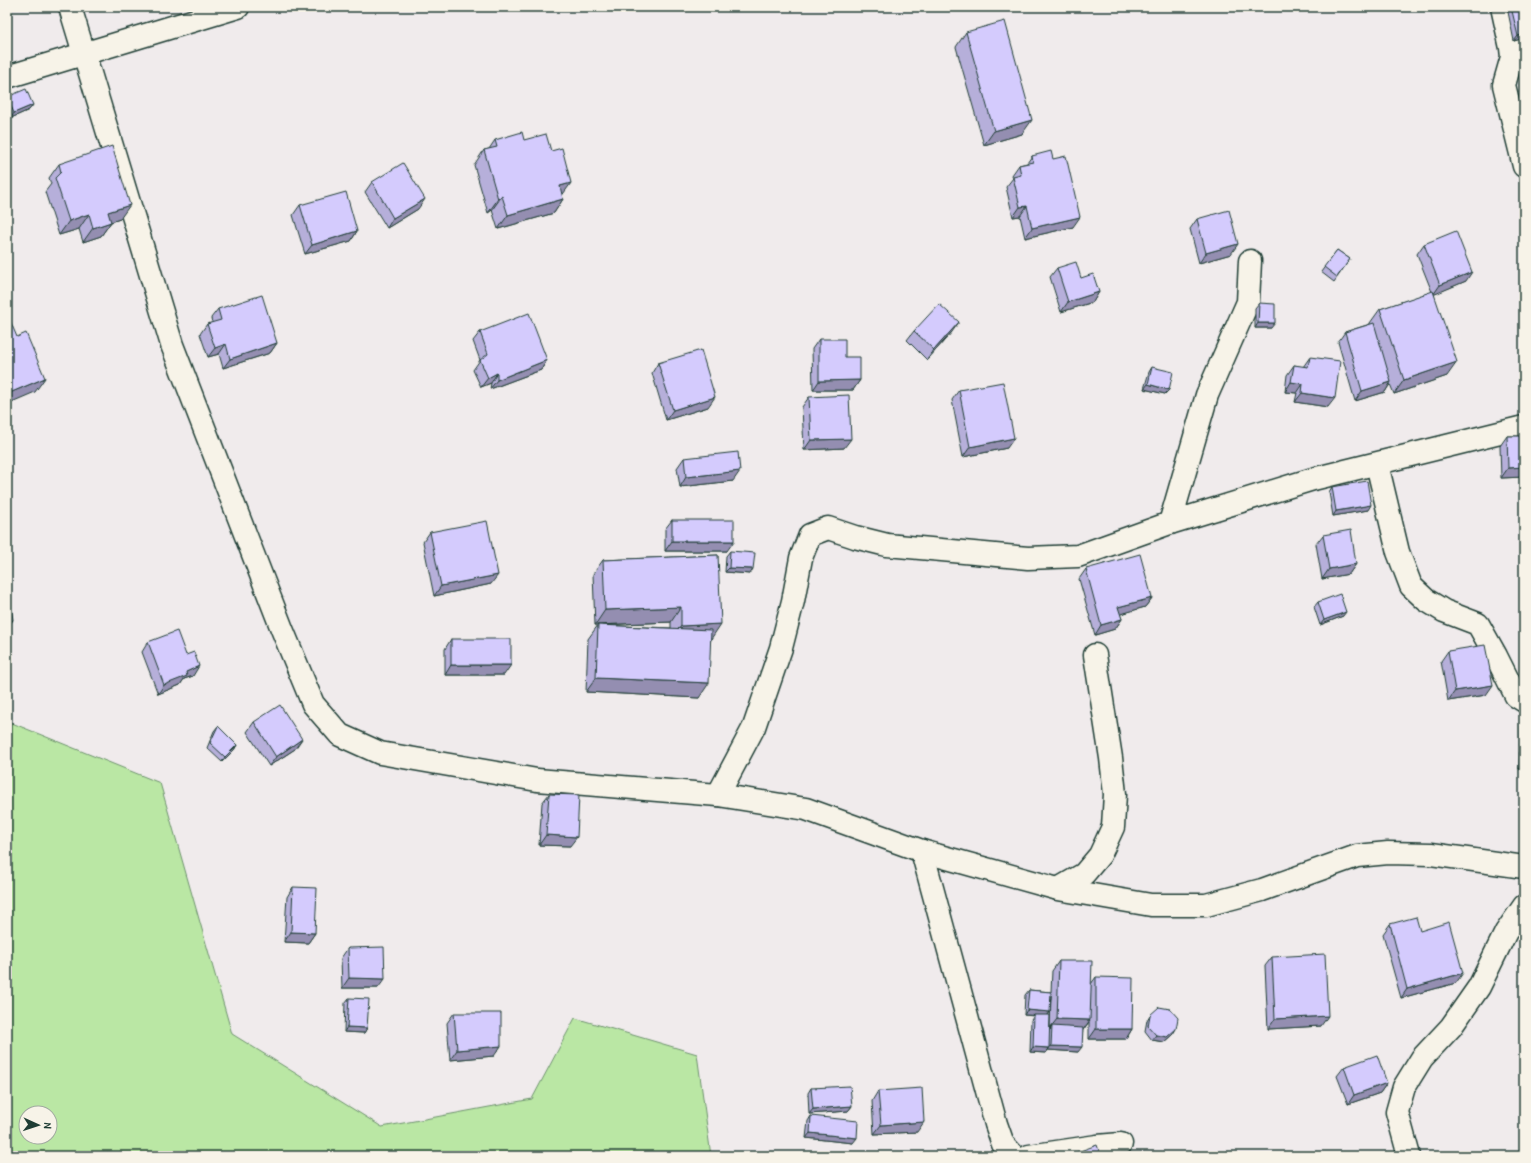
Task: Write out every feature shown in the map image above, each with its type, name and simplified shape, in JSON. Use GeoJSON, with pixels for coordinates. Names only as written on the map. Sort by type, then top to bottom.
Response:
{"type":"FeatureCollection","features":[{"type":"Feature","properties":{"kind":"street"},"geometry":{"type":"LineString","coordinates":[[70,7],[172,345],[282,629],[313,704],[340,735],[380,752],[537,780],[718,795],[806,809],[922,851],[1058,889],[1151,905],[1206,905],[1262,890],[1357,856],[1388,853],[1431,854],[1524,868]]}},
{"type":"Feature","properties":{"kind":"street"},"geometry":{"type":"LineString","coordinates":[[7,77],[238,7]]}},
{"type":"Feature","properties":{"kind":"street"},"geometry":{"type":"LineString","coordinates":[[1502,7],[1512,57],[1504,85],[1524,166]]}},
{"type":"Feature","properties":{"kind":"street"},"geometry":{"type":"LineString","coordinates":[[1170,523],[1207,395],[1248,302],[1250,261]]}},
{"type":"Feature","properties":{"kind":"street"},"geometry":{"type":"LineString","coordinates":[[718,795],[754,727],[781,648],[793,601],[800,558],[810,534],[828,528],[887,545],[1028,558],[1078,556],[1170,523],[1313,479],[1524,427]]}},
{"type":"Feature","properties":{"kind":"street"},"geometry":{"type":"LineString","coordinates":[[1377,464],[1398,552],[1411,586],[1426,600],[1444,611],[1478,624],[1516,696],[1524,700]]}},
{"type":"Feature","properties":{"kind":"street"},"geometry":{"type":"LineString","coordinates":[[1058,889],[1084,874],[1100,854],[1113,827],[1115,794],[1095,655]]}},
{"type":"Feature","properties":{"kind":"street"},"geometry":{"type":"LineString","coordinates":[[922,851],[996,1124],[1003,1144],[1014,1156]]}},
{"type":"Feature","properties":{"kind":"street"},"geometry":{"type":"LineString","coordinates":[[1409,1156],[1398,1112],[1404,1087],[1422,1058],[1451,1027],[1479,987],[1506,932],[1524,906]]}},
{"type":"Feature","properties":{"kind":"street"},"geometry":{"type":"LineString","coordinates":[[1028,1156],[1091,1146],[1121,1144]]}},
{"type":"Feature","properties":{"kind":"green space"},"geometry":{"type":"Polygon","coordinates":[[[7,721],[160,783],[232,1034],[382,1127],[532,1099],[575,1018],[697,1054],[711,1156],[7,1156],[7,721]]]}},
{"type":"Feature","properties":{"kind":"building"},"geometry":{"type":"Polygon","coordinates":[[[1511,7],[1524,7],[1524,34],[1518,36],[1511,7]]]}},
{"type":"Feature","properties":{"kind":"building"},"geometry":{"type":"Polygon","coordinates":[[[1005,21],[1032,120],[994,131],[966,32],[1005,21]]]}},
{"type":"Feature","properties":{"kind":"building"},"geometry":{"type":"Polygon","coordinates":[[[26,89],[33,105],[14,113],[7,97],[26,89]]]}},
{"type":"Feature","properties":{"kind":"building"},"geometry":{"type":"Polygon","coordinates":[[[522,132],[524,140],[546,134],[551,151],[562,148],[571,183],[560,186],[563,199],[508,215],[502,196],[498,199],[484,150],[497,147],[495,140],[522,132]]]}},
{"type":"Feature","properties":{"kind":"building"},"geometry":{"type":"Polygon","coordinates":[[[112,146],[130,205],[108,212],[111,222],[93,228],[89,214],[69,221],[55,178],[61,172],[59,164],[112,146]]]}},
{"type":"Feature","properties":{"kind":"building"},"geometry":{"type":"Polygon","coordinates":[[[1051,151],[1053,159],[1066,156],[1080,217],[1032,228],[1027,206],[1020,207],[1013,177],[1021,175],[1019,165],[1033,162],[1032,156],[1051,151]]]}},
{"type":"Feature","properties":{"kind":"building"},"geometry":{"type":"Polygon","coordinates":[[[403,163],[425,199],[393,218],[372,182],[403,163]]]}},
{"type":"Feature","properties":{"kind":"building"},"geometry":{"type":"Polygon","coordinates":[[[346,192],[357,231],[312,245],[300,205],[346,192]]]}},
{"type":"Feature","properties":{"kind":"building"},"geometry":{"type":"Polygon","coordinates":[[[1229,210],[1238,244],[1206,253],[1197,219],[1229,210]]]}},
{"type":"Feature","properties":{"kind":"building"},"geometry":{"type":"Polygon","coordinates":[[[1456,231],[1472,272],[1440,285],[1424,244],[1456,231]]]}},
{"type":"Feature","properties":{"kind":"building"},"geometry":{"type":"Polygon","coordinates":[[[1337,250],[1350,259],[1337,277],[1324,267],[1337,250]]]}},
{"type":"Feature","properties":{"kind":"building"},"geometry":{"type":"Polygon","coordinates":[[[1076,262],[1081,278],[1093,274],[1099,292],[1068,302],[1057,268],[1076,262]]]}},
{"type":"Feature","properties":{"kind":"building"},"geometry":{"type":"Polygon","coordinates":[[[1433,291],[1457,362],[1404,380],[1380,309],[1433,291]]]}},
{"type":"Feature","properties":{"kind":"building"},"geometry":{"type":"Polygon","coordinates":[[[262,295],[277,343],[230,359],[226,344],[215,348],[207,324],[221,320],[218,309],[262,295]]]}},
{"type":"Feature","properties":{"kind":"building"},"geometry":{"type":"Polygon","coordinates":[[[1259,303],[1275,304],[1275,323],[1258,323],[1259,303]]]}},
{"type":"Feature","properties":{"kind":"building"},"geometry":{"type":"Polygon","coordinates":[[[939,304],[959,322],[934,350],[914,331],[939,304]]]}},
{"type":"Feature","properties":{"kind":"building"},"geometry":{"type":"Polygon","coordinates":[[[529,313],[547,360],[497,380],[497,373],[488,378],[480,360],[488,354],[480,332],[529,313]]]}},
{"type":"Feature","properties":{"kind":"building"},"geometry":{"type":"Polygon","coordinates":[[[8,316],[17,337],[26,333],[45,378],[7,394],[7,317],[8,316]]]}},
{"type":"Feature","properties":{"kind":"building"},"geometry":{"type":"Polygon","coordinates":[[[1374,323],[1391,382],[1362,391],[1345,332],[1374,323]]]}},
{"type":"Feature","properties":{"kind":"building"},"geometry":{"type":"Polygon","coordinates":[[[819,339],[845,339],[845,357],[860,357],[860,380],[819,381],[819,339]]]}},
{"type":"Feature","properties":{"kind":"building"},"geometry":{"type":"Polygon","coordinates":[[[701,350],[715,397],[673,410],[658,363],[701,350]]]}},
{"type":"Feature","properties":{"kind":"building"},"geometry":{"type":"Polygon","coordinates":[[[1310,357],[1340,361],[1335,398],[1302,393],[1303,384],[1291,382],[1294,365],[1308,367],[1310,357]]]}},
{"type":"Feature","properties":{"kind":"building"},"geometry":{"type":"Polygon","coordinates":[[[1152,367],[1173,372],[1169,390],[1148,384],[1152,367]]]}},
{"type":"Feature","properties":{"kind":"building"},"geometry":{"type":"Polygon","coordinates":[[[1003,382],[1014,438],[970,447],[959,390],[1003,382]]]}},
{"type":"Feature","properties":{"kind":"building"},"geometry":{"type":"Polygon","coordinates":[[[849,395],[851,439],[811,440],[809,397],[849,395]]]}},
{"type":"Feature","properties":{"kind":"building"},"geometry":{"type":"Polygon","coordinates":[[[1507,436],[1524,436],[1524,467],[1508,468],[1507,436]]]}},
{"type":"Feature","properties":{"kind":"building"},"geometry":{"type":"Polygon","coordinates":[[[738,452],[740,471],[686,477],[684,458],[738,452]]]}},
{"type":"Feature","properties":{"kind":"building"},"geometry":{"type":"Polygon","coordinates":[[[1367,481],[1371,505],[1336,511],[1332,487],[1367,481]]]}},
{"type":"Feature","properties":{"kind":"building"},"geometry":{"type":"Polygon","coordinates":[[[672,520],[734,520],[734,541],[672,541],[672,520]]]}},
{"type":"Feature","properties":{"kind":"building"},"geometry":{"type":"Polygon","coordinates":[[[487,521],[498,575],[441,586],[430,532],[487,521]]]}},
{"type":"Feature","properties":{"kind":"building"},"geometry":{"type":"Polygon","coordinates":[[[1351,530],[1356,564],[1329,569],[1323,535],[1351,530]]]}},
{"type":"Feature","properties":{"kind":"building"},"geometry":{"type":"Polygon","coordinates":[[[730,551],[755,553],[753,569],[729,568],[730,551]]]}},
{"type":"Feature","properties":{"kind":"building"},"geometry":{"type":"Polygon","coordinates":[[[1140,554],[1152,598],[1118,607],[1122,619],[1101,625],[1086,569],[1140,554]]]}},
{"type":"Feature","properties":{"kind":"building"},"geometry":{"type":"Polygon","coordinates":[[[718,555],[721,624],[681,626],[681,607],[605,610],[603,560],[718,555]]]}},
{"type":"Feature","properties":{"kind":"building"},"geometry":{"type":"Polygon","coordinates":[[[7,581],[13,620],[7,621],[7,581]]]}},
{"type":"Feature","properties":{"kind":"building"},"geometry":{"type":"Polygon","coordinates":[[[1340,594],[1346,612],[1324,620],[1318,602],[1340,594]]]}},
{"type":"Feature","properties":{"kind":"building"},"geometry":{"type":"Polygon","coordinates":[[[598,625],[711,630],[709,683],[596,678],[598,625]]]}},
{"type":"Feature","properties":{"kind":"building"},"geometry":{"type":"Polygon","coordinates":[[[177,631],[186,655],[194,652],[199,666],[186,672],[187,676],[164,685],[148,642],[177,631]]]}},
{"type":"Feature","properties":{"kind":"building"},"geometry":{"type":"Polygon","coordinates":[[[451,639],[511,639],[511,665],[451,665],[451,639]]]}},
{"type":"Feature","properties":{"kind":"building"},"geometry":{"type":"Polygon","coordinates":[[[1485,645],[1493,685],[1455,691],[1448,651],[1485,645]]]}},
{"type":"Feature","properties":{"kind":"building"},"geometry":{"type":"Polygon","coordinates":[[[280,705],[302,739],[276,757],[254,722],[280,705]]]}},
{"type":"Feature","properties":{"kind":"building"},"geometry":{"type":"Polygon","coordinates":[[[218,726],[237,745],[225,757],[210,743],[218,726]]]}},
{"type":"Feature","properties":{"kind":"building"},"geometry":{"type":"Polygon","coordinates":[[[549,794],[579,795],[577,837],[546,835],[549,794]]]}},
{"type":"Feature","properties":{"kind":"building"},"geometry":{"type":"Polygon","coordinates":[[[293,887],[317,888],[315,933],[291,932],[293,887]]]}},
{"type":"Feature","properties":{"kind":"building"},"geometry":{"type":"Polygon","coordinates":[[[1416,917],[1420,931],[1449,922],[1463,973],[1407,989],[1390,924],[1416,917]]]}},
{"type":"Feature","properties":{"kind":"building"},"geometry":{"type":"Polygon","coordinates":[[[384,947],[385,979],[349,978],[348,948],[384,947]]]}},
{"type":"Feature","properties":{"kind":"building"},"geometry":{"type":"Polygon","coordinates":[[[1325,954],[1328,1016],[1275,1019],[1272,957],[1325,954]]]}},
{"type":"Feature","properties":{"kind":"building"},"geometry":{"type":"Polygon","coordinates":[[[1059,961],[1092,961],[1090,1020],[1057,1019],[1059,961]]]}},
{"type":"Feature","properties":{"kind":"building"},"geometry":{"type":"Polygon","coordinates":[[[1096,977],[1133,978],[1132,1029],[1096,1029],[1096,977]]]}},
{"type":"Feature","properties":{"kind":"building"},"geometry":{"type":"Polygon","coordinates":[[[1029,990],[1051,992],[1050,1012],[1027,1010],[1029,990]]]}},
{"type":"Feature","properties":{"kind":"building"},"geometry":{"type":"Polygon","coordinates":[[[349,998],[369,999],[367,1028],[347,1027],[349,998]]]}},
{"type":"Feature","properties":{"kind":"building"},"geometry":{"type":"Polygon","coordinates":[[[1159,1007],[1170,1009],[1178,1018],[1176,1029],[1167,1037],[1156,1035],[1148,1026],[1150,1015],[1159,1007]]]}},
{"type":"Feature","properties":{"kind":"building"},"geometry":{"type":"Polygon","coordinates":[[[454,1013],[501,1013],[501,1046],[457,1050],[454,1013]]]}},
{"type":"Feature","properties":{"kind":"building"},"geometry":{"type":"Polygon","coordinates":[[[1034,1015],[1050,1015],[1049,1048],[1033,1047],[1034,1015]]]}},
{"type":"Feature","properties":{"kind":"building"},"geometry":{"type":"Polygon","coordinates":[[[1052,1026],[1083,1028],[1082,1047],[1051,1046],[1052,1026]]]}},
{"type":"Feature","properties":{"kind":"building"},"geometry":{"type":"Polygon","coordinates":[[[1377,1055],[1387,1083],[1354,1095],[1344,1067],[1377,1055]]]}},
{"type":"Feature","properties":{"kind":"building"},"geometry":{"type":"Polygon","coordinates":[[[850,1086],[852,1106],[813,1109],[811,1088],[850,1086]]]}},
{"type":"Feature","properties":{"kind":"building"},"geometry":{"type":"Polygon","coordinates":[[[922,1088],[924,1122],[881,1125],[878,1091],[922,1088]]]}},
{"type":"Feature","properties":{"kind":"building"},"geometry":{"type":"Polygon","coordinates":[[[811,1116],[858,1121],[857,1138],[810,1133],[811,1116]]]}},
{"type":"Feature","properties":{"kind":"building"},"geometry":{"type":"Polygon","coordinates":[[[1097,1145],[1101,1156],[1066,1156],[1097,1145]]]}}]}
